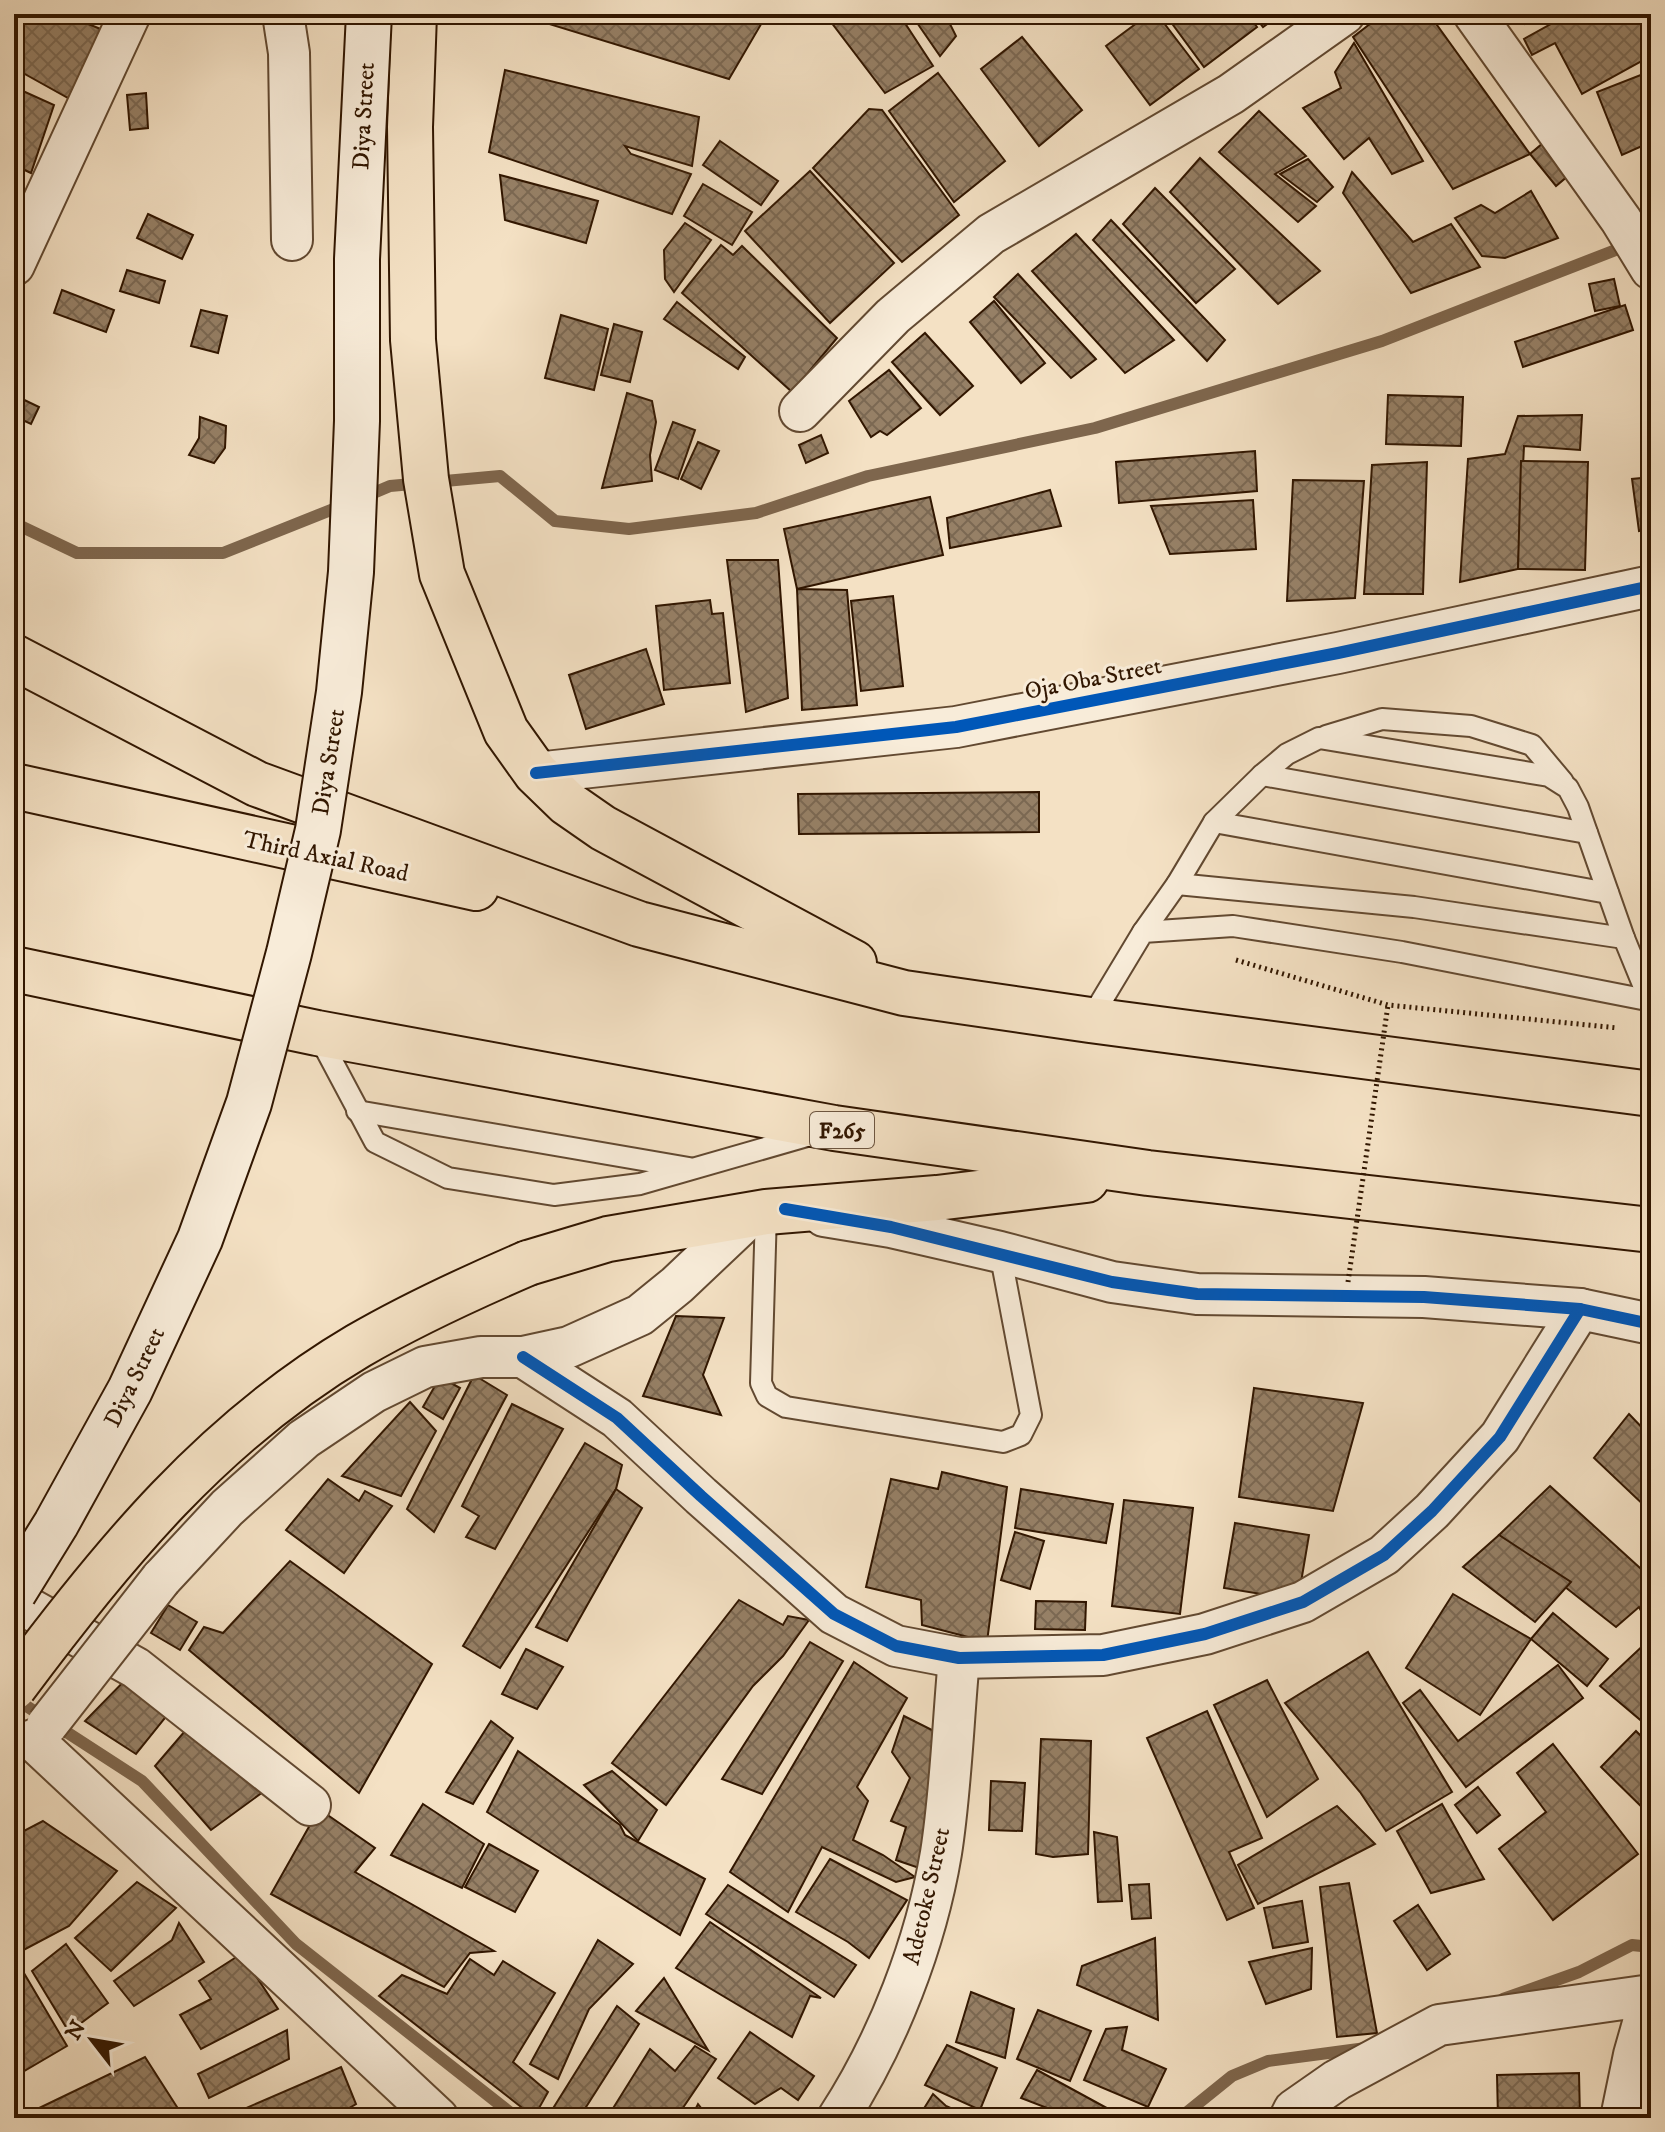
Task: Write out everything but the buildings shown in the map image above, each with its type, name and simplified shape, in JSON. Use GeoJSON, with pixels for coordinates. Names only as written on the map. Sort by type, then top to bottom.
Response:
{"type":"FeatureCollection","features":[{"type":"Feature","properties":{"kind":"highway"},"geometry":{"type":"LineString","coordinates":[[414,14],[410,127],[413,324],[426,479],[442,574],[506,731],[536,773],[567,803],[603,828],[834,951],[904,993]]}},
{"type":"Feature","properties":{"kind":"highway"},"geometry":{"type":"LineString","coordinates":[[14,657],[257,784],[639,924],[904,993],[1651,1094]]}},
{"type":"Feature","properties":{"kind":"highway","name":"Third Axial Road"},"geometry":{"type":"LineString","coordinates":[[14,786],[639,924]]}},
{"type":"Feature","properties":{"kind":"highway","name":"F265"},"geometry":{"type":"LineString","coordinates":[[23,969],[317,1033],[834,1128],[1148,1173],[1651,1230]]}},
{"type":"Feature","properties":{"kind":"highway"},"geometry":{"type":"LineString","coordinates":[[14,1687],[99,1574],[154,1512],[229,1442],[287,1394],[356,1347],[439,1301],[528,1263],[608,1239],[768,1212],[937,1198],[1148,1173]]}},
{"type":"Feature","properties":{"kind":"main road","name":"Diya Street"},"geometry":{"type":"LineString","coordinates":[[14,1592],[56,1524],[130,1390],[200,1239],[249,1103],[318,830],[339,692],[351,572],[357,421],[357,259],[369,14]]}},
{"type":"Feature","properties":{"kind":"street"},"geometry":{"type":"LineString","coordinates":[[14,265],[130,14]]}},
{"type":"Feature","properties":{"kind":"street"},"geometry":{"type":"LineString","coordinates":[[283,14],[289,53],[292,240]]}},
{"type":"Feature","properties":{"kind":"street"},"geometry":{"type":"LineString","coordinates":[[800,411],[893,316],[991,234],[1231,94],[1344,14]]}},
{"type":"Feature","properties":{"kind":"street"},"geometry":{"type":"LineString","coordinates":[[1474,14],[1621,220],[1649,265]]}},
{"type":"Feature","properties":{"kind":"street","name":"Oja Oba Street"},"geometry":{"type":"LineString","coordinates":[[536,773],[956,727],[1338,653],[1651,586]]}},
{"type":"Feature","properties":{"kind":"street"},"geometry":{"type":"LineString","coordinates":[[438,2118],[31,1743],[161,1579],[227,1508],[304,1439],[374,1392],[425,1367],[481,1357],[523,1357],[569,1347],[640,1315],[768,1212],[891,1227],[1112,1282],[1197,1294],[1401,1296],[1580,1309],[1651,1324]]}},
{"type":"Feature","properties":{"kind":"street"},"geometry":{"type":"LineString","coordinates":[[523,1357],[617,1418],[834,1614],[896,1646],[959,1658],[1103,1655],[1205,1634],[1303,1602],[1384,1555],[1432,1511],[1500,1437],[1580,1309]]}},
{"type":"Feature","properties":{"kind":"street"},"geometry":{"type":"LineString","coordinates":[[14,1600],[136,1668],[310,1805]]}},
{"type":"Feature","properties":{"kind":"street","name":"Adetoke Street"},"geometry":{"type":"LineString","coordinates":[[838,2118],[859,2087],[911,1970],[929,1906],[941,1852],[959,1658]]}},
{"type":"Feature","properties":{"kind":"street"},"geometry":{"type":"LineString","coordinates":[[1290,2118],[1294,2110],[1337,2080],[1439,2025],[1651,1995],[1621,2118]]}},
{"type":"Feature","properties":{"kind":"lane"},"geometry":{"type":"LineString","coordinates":[[1090,1020],[1214,822],[1287,754],[1319,738],[1382,719],[1471,726],[1532,745],[1568,788],[1578,807],[1649,1002]]}},
{"type":"Feature","properties":{"kind":"lane"},"geometry":{"type":"LineString","coordinates":[[1319,738],[1549,776],[1568,788]]}},
{"type":"Feature","properties":{"kind":"lane"},"geometry":{"type":"LineString","coordinates":[[1262,775],[1587,833]]}},
{"type":"Feature","properties":{"kind":"lane"},"geometry":{"type":"LineString","coordinates":[[1214,822],[1608,893]]}},
{"type":"Feature","properties":{"kind":"lane"},"geometry":{"type":"LineString","coordinates":[[1177,884],[1414,907],[1624,938]]}},
{"type":"Feature","properties":{"kind":"lane"},"geometry":{"type":"LineString","coordinates":[[1143,932],[1233,926],[1402,952],[1649,1002]]}},
{"type":"Feature","properties":{"kind":"lane"},"geometry":{"type":"LineString","coordinates":[[317,1033],[375,1142],[448,1178],[554,1195],[640,1184],[834,1128]]}},
{"type":"Feature","properties":{"kind":"lane"},"geometry":{"type":"LineString","coordinates":[[357,1111],[695,1169]]}},
{"type":"Feature","properties":{"kind":"lane"},"geometry":{"type":"LineString","coordinates":[[768,1212],[761,1383],[767,1396],[786,1407],[1003,1442],[1021,1435],[1031,1415],[1000,1252]]}},
{"type":"Feature","properties":{"kind":"path"},"geometry":{"type":"LineString","coordinates":[[1229,958],[1388,1005],[1623,1029]]}},
{"type":"Feature","properties":{"kind":"path"},"geometry":{"type":"LineString","coordinates":[[1348,1282],[1388,1005]]}},
{"type":"Feature","properties":{"kind":"waterway"},"geometry":{"type":"LineString","coordinates":[[364,497],[390,486],[500,476],[555,521],[629,529],[756,513],[868,476],[1095,428],[1382,341],[1631,244]]}},
{"type":"Feature","properties":{"kind":"waterway"},"geometry":{"type":"LineString","coordinates":[[14,523],[77,553],[223,553],[346,504]]}},
{"type":"Feature","properties":{"kind":"waterway"},"geometry":{"type":"LineString","coordinates":[[14,1698],[142,1781],[296,1944],[517,2118]]}},
{"type":"Feature","properties":{"kind":"waterway"},"geometry":{"type":"LineString","coordinates":[[1503,1999],[1579,1972],[1632,1945],[1651,1947]]}},
{"type":"Feature","properties":{"kind":"waterway"},"geometry":{"type":"LineString","coordinates":[[1180,2118],[1232,2076],[1268,2061],[1366,2048]]}},
{"type":"Feature","properties":{"kind":"cycle path"},"geometry":{"type":"LineString","coordinates":[[536,773],[956,727],[1338,653],[1651,586]]}},
{"type":"Feature","properties":{"kind":"cycle path"},"geometry":{"type":"LineString","coordinates":[[785,1209],[891,1227],[1112,1282],[1197,1294],[1424,1297],[1580,1309],[1651,1324]]}},
{"type":"Feature","properties":{"kind":"cycle path"},"geometry":{"type":"LineString","coordinates":[[523,1357],[617,1418],[834,1614],[896,1646],[959,1658],[1103,1655],[1205,1634],[1303,1602],[1384,1555],[1432,1511],[1500,1437],[1580,1309]]}}]}
